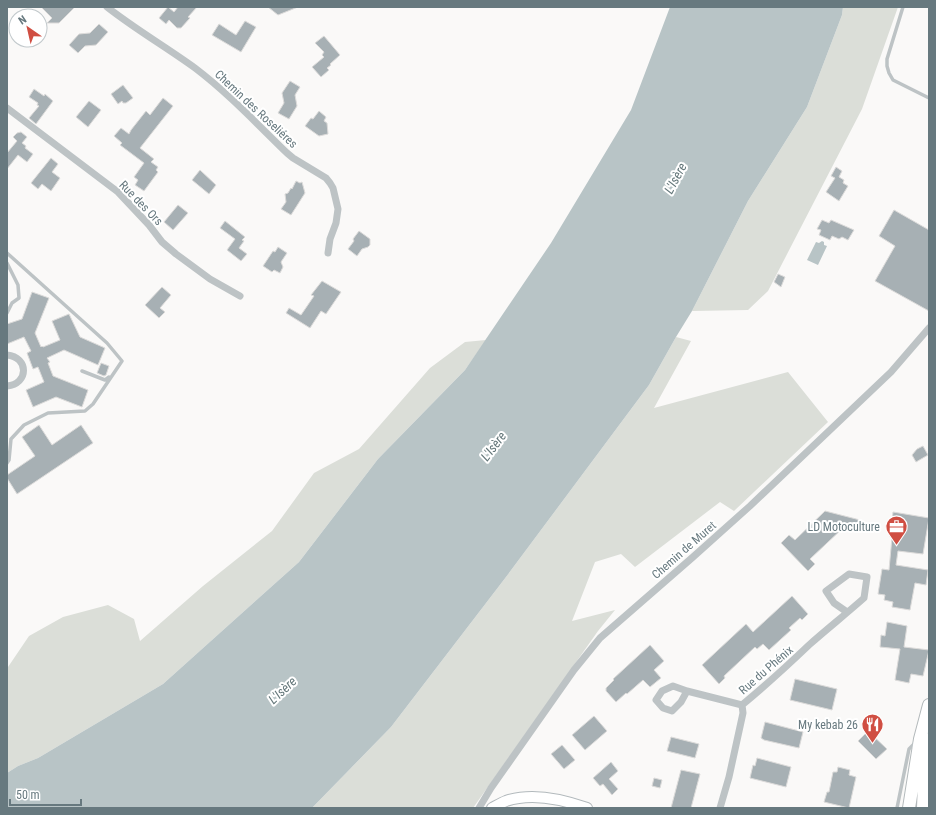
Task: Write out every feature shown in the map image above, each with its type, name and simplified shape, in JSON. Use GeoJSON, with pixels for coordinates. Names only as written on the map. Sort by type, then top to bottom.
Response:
{"type":"FeatureCollection","features":[{"type":"Feature","properties":{"kind":"main road"},"geometry":{"type":"LineString","coordinates":[[909,808],[920,739],[929,705]]}},
{"type":"Feature","properties":{"kind":"main road"},"geometry":{"type":"LineString","coordinates":[[924,808],[926,734],[929,714]]}},
{"type":"Feature","properties":{"kind":"street","name":"Chemin des Roseliéres"},"geometry":{"type":"LineString","coordinates":[[107,7],[196,69],[237,104],[287,153],[326,178],[333,188],[338,209],[328,253]]}},
{"type":"Feature","properties":{"kind":"street","name":"Rue des Ors"},"geometry":{"type":"LineString","coordinates":[[7,108],[118,192],[162,242],[176,254],[210,279],[240,296]]}},
{"type":"Feature","properties":{"kind":"street","name":"Chemin de Muret"},"geometry":{"type":"LineString","coordinates":[[479,808],[491,788],[564,683],[600,638],[750,506],[891,372],[929,328]]}},
{"type":"Feature","properties":{"kind":"street"},"geometry":{"type":"LineString","coordinates":[[7,355],[12,355],[19,360],[23,368],[23,372],[22,377],[16,384],[7,386]]}},
{"type":"Feature","properties":{"kind":"street","name":"Rue du Phénix"},"geometry":{"type":"LineString","coordinates":[[720,808],[729,777],[743,713],[742,705],[864,598],[867,577],[850,574],[826,591],[834,603],[848,612]]}},
{"type":"Feature","properties":{"kind":"street"},"geometry":{"type":"LineString","coordinates":[[687,691],[742,705]]}},
{"type":"Feature","properties":{"kind":"street"},"geometry":{"type":"LineString","coordinates":[[492,808],[506,801],[526,797],[548,798],[573,803],[587,808]]}},
{"type":"Feature","properties":{"kind":"lane"},"geometry":{"type":"LineString","coordinates":[[903,7],[887,66],[889,73],[894,80],[929,98]]}},
{"type":"Feature","properties":{"kind":"lane"},"geometry":{"type":"LineString","coordinates":[[7,252],[108,343],[122,361],[93,404],[85,411],[48,413],[24,425],[11,439],[7,463]]}},
{"type":"Feature","properties":{"kind":"lane"},"geometry":{"type":"LineString","coordinates":[[7,263],[18,285],[19,298],[12,303],[7,313]]}},
{"type":"Feature","properties":{"kind":"lane"},"geometry":{"type":"LineString","coordinates":[[82,371],[105,380],[111,376]]}},
{"type":"Feature","properties":{"kind":"lane"},"geometry":{"type":"LineString","coordinates":[[897,808],[909,749],[920,739]]}},
{"type":"Feature","properties":{"kind":"shaded area"},"geometry":{"type":"Polygon","coordinates":[[[843,7],[898,7],[862,109],[768,291],[748,310],[692,311],[748,201],[807,107],[842,15],[843,7]]]}},
{"type":"Feature","properties":{"kind":"shaded area"},"geometry":{"type":"Polygon","coordinates":[[[676,337],[691,341],[654,408],[788,372],[828,422],[734,511],[720,502],[635,567],[621,554],[595,562],[572,621],[615,610],[598,631],[473,808],[312,808],[391,727],[506,577],[649,385],[676,337]]]}},
{"type":"Feature","properties":{"kind":"shaded area"},"geometry":{"type":"Polygon","coordinates":[[[486,340],[465,370],[378,459],[299,562],[163,684],[38,758],[18,766],[7,773],[7,667],[29,636],[63,617],[108,605],[134,619],[140,641],[203,586],[272,531],[314,473],[359,449],[430,368],[465,342],[486,340]]]}},
{"type":"Feature","properties":{"kind":"water","name":"L'Isère"},"geometry":{"type":"Polygon","coordinates":[[[670,7],[843,7],[842,15],[807,107],[748,201],[692,311],[649,385],[506,577],[391,727],[312,808],[7,808],[7,773],[18,766],[38,758],[163,684],[299,562],[378,459],[465,370],[551,243],[631,110],[670,7]]]}},
{"type":"Feature","properties":{"kind":"water"},"geometry":{"type":"Polygon","coordinates":[[[822,241],[824,242],[824,245],[827,246],[818,265],[807,260],[816,242],[819,243],[822,241]]]}},
{"type":"Feature","properties":{"kind":"building"},"geometry":{"type":"Polygon","coordinates":[[[41,7],[75,7],[59,23],[48,23],[52,18],[48,14],[48,8],[41,7]]]}},
{"type":"Feature","properties":{"kind":"building"},"geometry":{"type":"Polygon","coordinates":[[[168,7],[174,12],[178,7],[197,7],[181,28],[177,28],[169,20],[166,24],[159,18],[168,7]]]}},
{"type":"Feature","properties":{"kind":"building"},"geometry":{"type":"Polygon","coordinates":[[[268,7],[298,7],[278,15],[268,7]]]}},
{"type":"Feature","properties":{"kind":"building"},"geometry":{"type":"Polygon","coordinates":[[[245,21],[256,27],[241,52],[212,35],[219,24],[236,35],[245,21]]]}},
{"type":"Feature","properties":{"kind":"building"},"geometry":{"type":"Polygon","coordinates":[[[99,24],[108,32],[96,45],[85,46],[78,53],[69,45],[79,34],[90,33],[99,24]]]}},
{"type":"Feature","properties":{"kind":"building"},"geometry":{"type":"Polygon","coordinates":[[[324,36],[340,55],[330,64],[331,65],[327,68],[329,70],[321,77],[312,67],[324,57],[322,55],[324,52],[315,43],[324,36]]]}},
{"type":"Feature","properties":{"kind":"building"},"geometry":{"type":"Polygon","coordinates":[[[290,81],[300,87],[295,95],[297,106],[289,119],[278,113],[284,103],[282,93],[290,81]]]}},
{"type":"Feature","properties":{"kind":"building"},"geometry":{"type":"Polygon","coordinates":[[[123,85],[133,98],[126,103],[123,103],[122,101],[118,104],[111,94],[123,85]]]}},
{"type":"Feature","properties":{"kind":"building"},"geometry":{"type":"Polygon","coordinates":[[[34,89],[44,96],[45,94],[53,101],[36,124],[29,118],[39,106],[37,105],[38,103],[29,97],[34,89]]]}},
{"type":"Feature","properties":{"kind":"building"},"geometry":{"type":"Polygon","coordinates":[[[163,98],[173,106],[140,148],[154,159],[151,162],[158,167],[156,170],[158,172],[144,191],[135,185],[138,180],[134,177],[144,163],[120,145],[122,143],[114,136],[121,128],[129,134],[146,111],[150,115],[163,98]]]}},
{"type":"Feature","properties":{"kind":"building"},"geometry":{"type":"Polygon","coordinates":[[[89,101],[101,110],[88,127],[76,117],[89,101]]]}},
{"type":"Feature","properties":{"kind":"building"},"geometry":{"type":"Polygon","coordinates":[[[319,111],[326,117],[324,121],[327,123],[328,134],[319,136],[305,126],[319,111]]]}},
{"type":"Feature","properties":{"kind":"building"},"geometry":{"type":"Polygon","coordinates":[[[21,132],[27,137],[22,143],[26,146],[25,148],[33,154],[27,162],[18,155],[7,169],[7,153],[17,141],[13,137],[17,133],[21,132]]]}},
{"type":"Feature","properties":{"kind":"building"},"geometry":{"type":"Polygon","coordinates":[[[51,158],[58,164],[52,172],[60,178],[51,191],[42,184],[38,189],[31,183],[51,158]]]}},
{"type":"Feature","properties":{"kind":"building"},"geometry":{"type":"Polygon","coordinates":[[[836,167],[842,171],[839,177],[844,180],[843,183],[848,186],[839,201],[826,192],[835,178],[831,176],[836,167]]]}},
{"type":"Feature","properties":{"kind":"building"},"geometry":{"type":"Polygon","coordinates":[[[200,170],[216,185],[209,194],[192,180],[200,170]]]}},
{"type":"Feature","properties":{"kind":"building"},"geometry":{"type":"Polygon","coordinates":[[[296,181],[300,183],[302,182],[305,193],[291,215],[281,209],[286,202],[285,194],[288,193],[291,188],[292,189],[296,181]]]}},
{"type":"Feature","properties":{"kind":"building"},"geometry":{"type":"Polygon","coordinates":[[[178,205],[188,213],[173,230],[164,222],[178,205]]]}},
{"type":"Feature","properties":{"kind":"building"},"geometry":{"type":"Polygon","coordinates":[[[894,210],[929,230],[929,311],[875,281],[895,246],[879,236],[894,210]]]}},
{"type":"Feature","properties":{"kind":"building"},"geometry":{"type":"Polygon","coordinates":[[[822,220],[829,223],[831,220],[854,230],[848,240],[842,237],[839,239],[832,236],[830,240],[819,235],[821,230],[817,229],[822,220]]]}},
{"type":"Feature","properties":{"kind":"building"},"geometry":{"type":"Polygon","coordinates":[[[225,221],[245,237],[239,248],[247,254],[241,261],[227,250],[235,239],[220,228],[225,221]]]}},
{"type":"Feature","properties":{"kind":"building"},"geometry":{"type":"Polygon","coordinates":[[[359,231],[370,239],[370,245],[362,249],[357,256],[348,249],[359,231]]]}},
{"type":"Feature","properties":{"kind":"building"},"geometry":{"type":"Polygon","coordinates":[[[278,247],[287,253],[281,262],[283,267],[280,273],[274,270],[272,272],[263,266],[273,251],[275,252],[278,247]]]}},
{"type":"Feature","properties":{"kind":"building"},"geometry":{"type":"Polygon","coordinates":[[[778,274],[785,277],[781,287],[774,282],[778,274]]]}},
{"type":"Feature","properties":{"kind":"building"},"geometry":{"type":"Polygon","coordinates":[[[322,281],[341,292],[326,314],[321,311],[310,328],[286,313],[289,308],[301,315],[314,296],[311,295],[322,281]]]}},
{"type":"Feature","properties":{"kind":"building"},"geometry":{"type":"Polygon","coordinates":[[[162,287],[171,295],[160,308],[165,312],[159,318],[145,305],[162,287]]]}},
{"type":"Feature","properties":{"kind":"building"},"geometry":{"type":"Polygon","coordinates":[[[32,292],[49,298],[35,333],[41,347],[60,340],[52,321],[69,314],[80,337],[105,348],[98,365],[64,350],[47,358],[50,362],[48,363],[53,376],[88,390],[82,407],[56,397],[33,407],[26,390],[44,382],[38,367],[33,369],[27,353],[31,351],[24,337],[7,344],[7,324],[22,319],[32,292]]]}},
{"type":"Feature","properties":{"kind":"building"},"geometry":{"type":"Polygon","coordinates":[[[101,363],[109,366],[106,375],[104,376],[97,373],[101,363]]]}},
{"type":"Feature","properties":{"kind":"building"},"geometry":{"type":"Polygon","coordinates":[[[39,425],[52,445],[81,425],[93,443],[17,494],[7,478],[7,475],[35,456],[22,437],[39,425]]]}},
{"type":"Feature","properties":{"kind":"building"},"geometry":{"type":"Polygon","coordinates":[[[923,446],[928,455],[916,462],[912,455],[917,449],[923,446]]]}},
{"type":"Feature","properties":{"kind":"building"},"geometry":{"type":"Polygon","coordinates":[[[825,511],[860,520],[857,531],[843,528],[810,559],[815,564],[808,571],[781,543],[789,535],[795,540],[825,511]]]}},
{"type":"Feature","properties":{"kind":"building"},"geometry":{"type":"Polygon","coordinates":[[[893,512],[929,518],[923,554],[898,551],[896,565],[928,570],[926,585],[915,583],[910,610],[892,607],[893,602],[884,600],[885,595],[878,594],[882,569],[889,570],[892,537],[890,537],[893,512]]]}},
{"type":"Feature","properties":{"kind":"building"},"geometry":{"type":"Polygon","coordinates":[[[792,596],[808,614],[802,620],[800,618],[789,628],[791,630],[769,650],[763,644],[757,649],[755,647],[724,676],[725,678],[719,684],[702,665],[746,624],[753,632],[792,596]]]}},
{"type":"Feature","properties":{"kind":"building"},"geometry":{"type":"Polygon","coordinates":[[[887,622],[907,626],[904,647],[929,650],[923,676],[911,674],[909,683],[895,680],[900,649],[880,647],[881,635],[885,636],[887,622]]]}},
{"type":"Feature","properties":{"kind":"building"},"geometry":{"type":"Polygon","coordinates":[[[650,645],[664,661],[654,670],[661,678],[650,687],[643,680],[616,702],[606,691],[606,688],[614,680],[613,679],[650,645]]]}},
{"type":"Feature","properties":{"kind":"building"},"geometry":{"type":"Polygon","coordinates":[[[795,679],[837,689],[832,710],[790,700],[795,679]]]}},
{"type":"Feature","properties":{"kind":"building"},"geometry":{"type":"Polygon","coordinates":[[[594,716],[607,731],[585,750],[572,735],[594,716]]]}},
{"type":"Feature","properties":{"kind":"building"},"geometry":{"type":"Polygon","coordinates":[[[765,722],[803,732],[799,748],[761,738],[765,722]]]}},
{"type":"Feature","properties":{"kind":"building","name":"My kebab 26"},"geometry":{"type":"Polygon","coordinates":[[[868,731],[887,749],[876,759],[858,741],[868,731]]]}},
{"type":"Feature","properties":{"kind":"building"},"geometry":{"type":"Polygon","coordinates":[[[671,737],[699,744],[695,758],[667,751],[671,737]]]}},
{"type":"Feature","properties":{"kind":"building"},"geometry":{"type":"Polygon","coordinates":[[[562,745],[575,760],[564,769],[551,754],[562,745]]]}},
{"type":"Feature","properties":{"kind":"building"},"geometry":{"type":"Polygon","coordinates":[[[757,758],[791,767],[786,787],[750,778],[753,765],[755,766],[757,758]]]}},
{"type":"Feature","properties":{"kind":"building"},"geometry":{"type":"Polygon","coordinates":[[[611,762],[618,771],[609,779],[618,789],[612,795],[603,784],[600,786],[593,778],[611,762]]]}},
{"type":"Feature","properties":{"kind":"building"},"geometry":{"type":"Polygon","coordinates":[[[838,767],[850,770],[849,775],[856,777],[849,808],[824,802],[827,792],[829,792],[833,772],[837,772],[838,767]]]}},
{"type":"Feature","properties":{"kind":"building"},"geometry":{"type":"Polygon","coordinates":[[[681,770],[700,774],[691,808],[671,808],[681,770]]]}},
{"type":"Feature","properties":{"kind":"building"},"geometry":{"type":"Polygon","coordinates":[[[654,778],[662,780],[660,788],[652,786],[654,778]]]}},
{"type":"Feature","properties":{"kind":"place","name":"LD Motoculture"},"geometry":{"type":"Point","coordinates":[896,546]}},
{"type":"Feature","properties":{"kind":"place","name":"My kebab 26"},"geometry":{"type":"Point","coordinates":[873,744]}}]}
